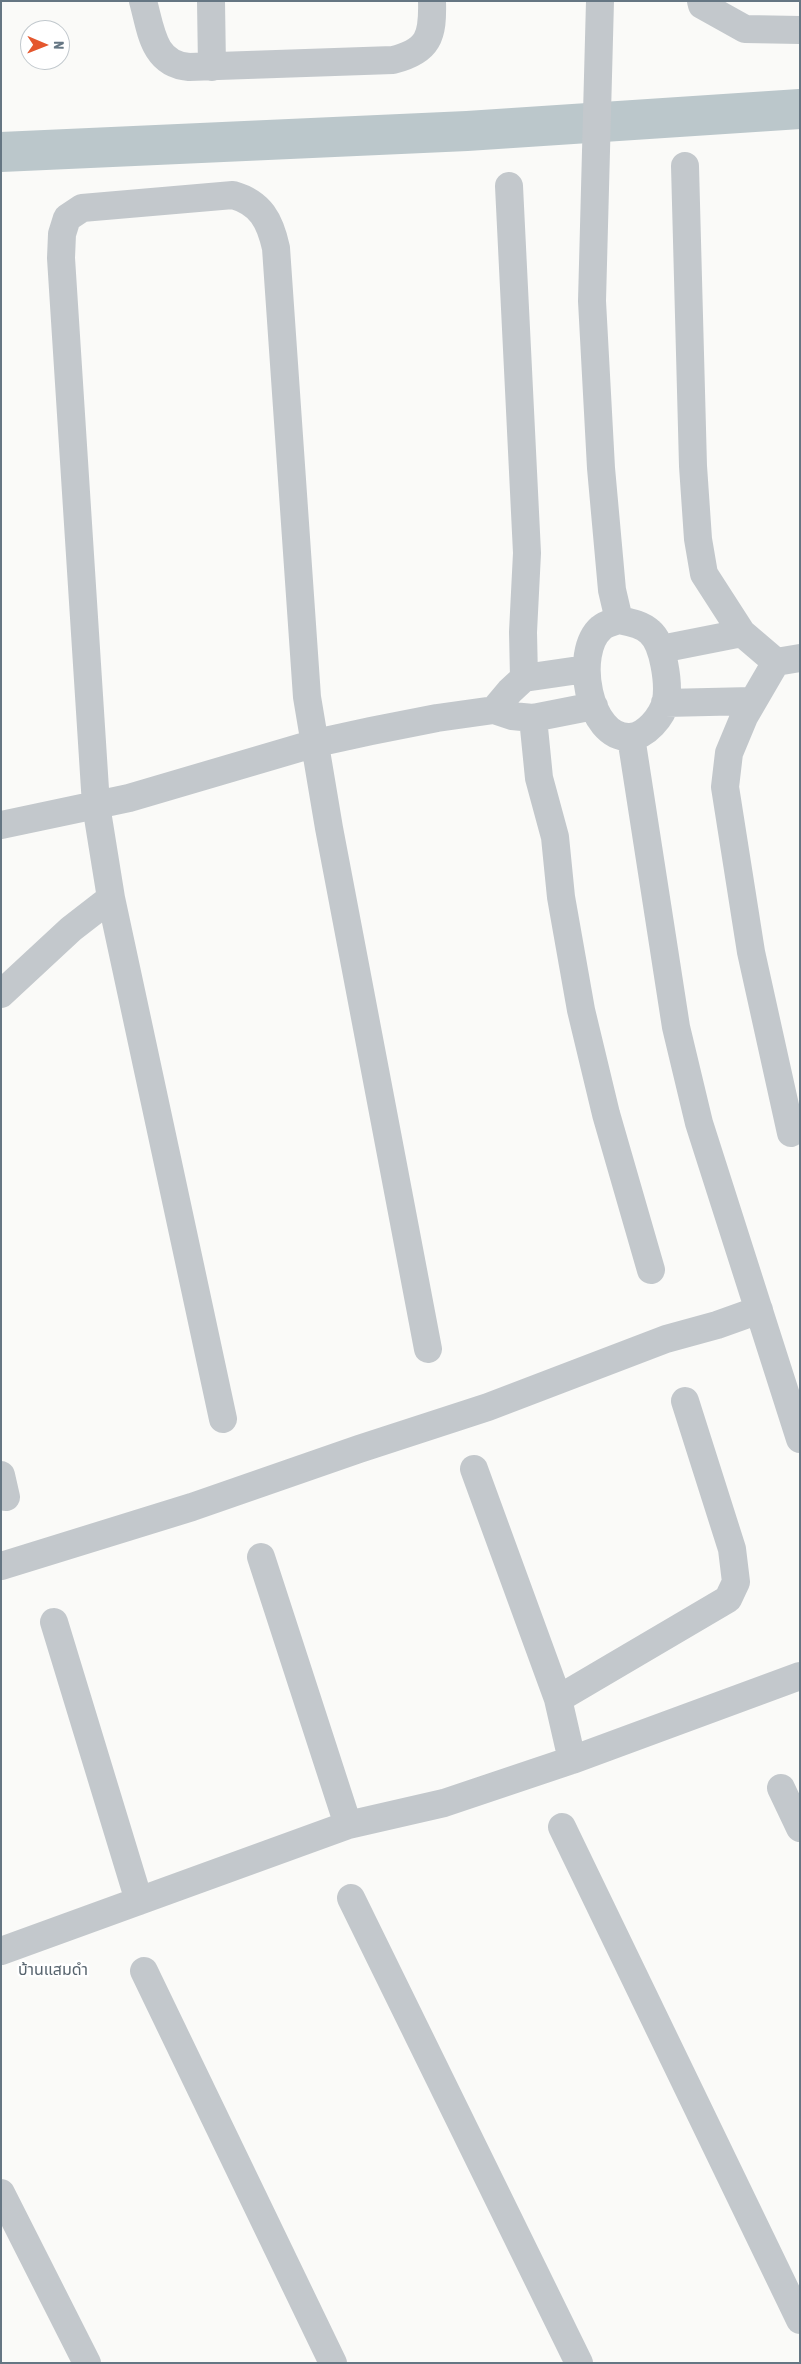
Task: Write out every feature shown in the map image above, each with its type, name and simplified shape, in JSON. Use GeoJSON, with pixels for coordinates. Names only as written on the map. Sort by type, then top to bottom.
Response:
{"type":"FeatureCollection","features":[{"type":"Feature","properties":{"kind":"street"},"geometry":{"type":"LineString","coordinates":[[143,1],[153,38],[165,59],[180,67],[393,60],[409,56],[420,50],[427,41],[431,31],[432,1]]}},
{"type":"Feature","properties":{"kind":"street"},"geometry":{"type":"LineString","coordinates":[[211,1],[212,67]]}},
{"type":"Feature","properties":{"kind":"street"},"geometry":{"type":"LineString","coordinates":[[600,1],[592,301],[601,468],[612,590],[618,620]]}},
{"type":"Feature","properties":{"kind":"street"},"geometry":{"type":"LineString","coordinates":[[701,1],[702,5],[745,29],[800,30]]}},
{"type":"Feature","properties":{"kind":"street"},"geometry":{"type":"LineString","coordinates":[[685,166],[688,352],[698,540],[704,574],[742,633],[788,660],[752,701],[729,753],[725,787],[751,952],[790,1133]]}},
{"type":"Feature","properties":{"kind":"street"},"geometry":{"type":"LineString","coordinates":[[510,186],[527,553],[523,632],[524,678]]}},
{"type":"Feature","properties":{"kind":"street"},"geometry":{"type":"LineString","coordinates":[[223,1419],[111,898],[96,805],[61,258],[62,234],[67,218],[82,208],[233,195],[247,199],[262,213],[272,227],[276,248],[307,697],[329,828],[428,1349]]}},
{"type":"Feature","properties":{"kind":"street"},"geometry":{"type":"LineString","coordinates":[[618,620],[636,624],[651,632],[661,649],[667,684],[666,703],[656,720],[642,734],[631,736],[618,736],[606,727],[594,706],[586,669],[591,644],[601,628],[618,620]]}},
{"type":"Feature","properties":{"kind":"street"},"geometry":{"type":"LineString","coordinates":[[661,649],[742,633]]}},
{"type":"Feature","properties":{"kind":"street"},"geometry":{"type":"LineString","coordinates":[[494,710],[524,678],[586,669]]}},
{"type":"Feature","properties":{"kind":"street"},"geometry":{"type":"LineString","coordinates":[[666,703],[752,701]]}},
{"type":"Feature","properties":{"kind":"street"},"geometry":{"type":"LineString","coordinates":[[1,825],[129,798],[316,744],[437,718],[494,710],[512,716],[533,718],[594,706]]}},
{"type":"Feature","properties":{"kind":"street"},"geometry":{"type":"LineString","coordinates":[[533,718],[539,778],[556,837],[561,897],[581,1010],[606,1114],[651,1270]]}},
{"type":"Feature","properties":{"kind":"street"},"geometry":{"type":"LineString","coordinates":[[631,736],[676,1027],[699,1123],[800,1439]]}},
{"type":"Feature","properties":{"kind":"street"},"geometry":{"type":"LineString","coordinates":[[1,994],[72,929],[111,898]]}},
{"type":"Feature","properties":{"kind":"street"},"geometry":{"type":"LineString","coordinates":[[1,1566],[192,1507],[359,1448],[488,1407],[666,1339],[717,1325],[759,1310]]}},
{"type":"Feature","properties":{"kind":"street"},"geometry":{"type":"LineString","coordinates":[[558,1700],[728,1599],[736,1582],[732,1549],[684,1401]]}},
{"type":"Feature","properties":{"kind":"street"},"geometry":{"type":"LineString","coordinates":[[474,1469],[558,1700],[572,1760]]}},
{"type":"Feature","properties":{"kind":"street"},"geometry":{"type":"LineString","coordinates":[[261,1557],[348,1826]]}},
{"type":"Feature","properties":{"kind":"street"},"geometry":{"type":"LineString","coordinates":[[54,1622],[139,1901]]}},
{"type":"Feature","properties":{"kind":"street"},"geometry":{"type":"LineString","coordinates":[[1,1951],[348,1826],[444,1804],[572,1760],[800,1676]]}},
{"type":"Feature","properties":{"kind":"street"},"geometry":{"type":"LineString","coordinates":[[781,1788],[800,1828]]}},
{"type":"Feature","properties":{"kind":"street"},"geometry":{"type":"LineString","coordinates":[[562,1827],[800,2320]]}},
{"type":"Feature","properties":{"kind":"street"},"geometry":{"type":"LineString","coordinates":[[351,1898],[579,2363]]}},
{"type":"Feature","properties":{"kind":"street"},"geometry":{"type":"LineString","coordinates":[[144,1971],[333,2363]]}},
{"type":"Feature","properties":{"kind":"street"},"geometry":{"type":"LineString","coordinates":[[1,2192],[87,2363]]}},
{"type":"Feature","properties":{"kind":"waterway"},"geometry":{"type":"LineString","coordinates":[[1,152],[467,131],[800,109]]}},
{"type":"Feature","properties":{"kind":"district","name":"บ้านแสมดำ"},"geometry":{"type":"Point","coordinates":[53,1970]}}]}
